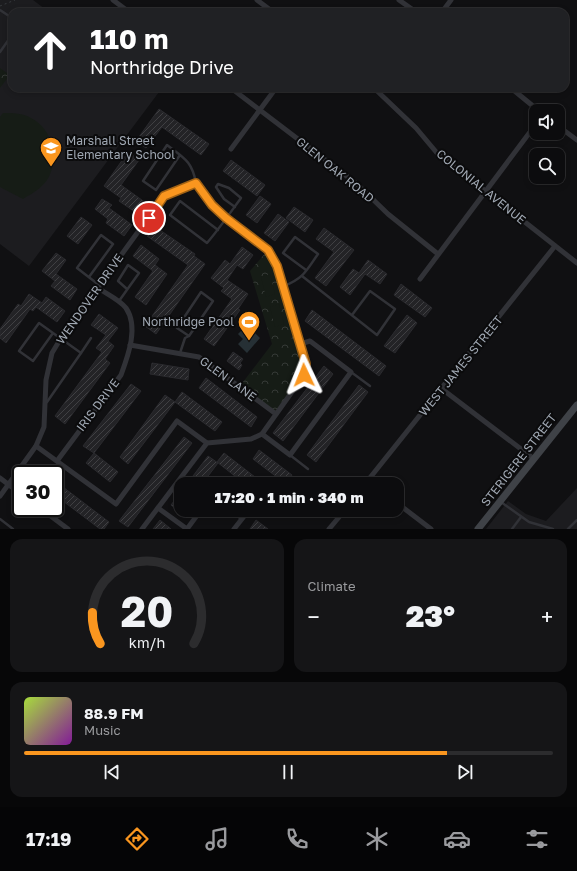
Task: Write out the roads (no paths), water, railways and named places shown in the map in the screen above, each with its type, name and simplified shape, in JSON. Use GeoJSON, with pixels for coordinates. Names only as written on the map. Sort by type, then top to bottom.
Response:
{"type":"FeatureCollection","features":[{"type":"Feature","properties":{"kind":"street"},"geometry":{"type":"LineString","coordinates":[[113,0],[124,8]]}},
{"type":"Feature","properties":{"kind":"street"},"geometry":{"type":"LineString","coordinates":[[256,0],[267,8]]}},
{"type":"Feature","properties":{"kind":"street"},"geometry":{"type":"LineString","coordinates":[[400,0],[411,8]]}},
{"type":"Feature","properties":{"kind":"street","name":"GLEN OAK ROAD"},"geometry":{"type":"LineString","coordinates":[[236,92],[356,184],[388,214],[438,254]]}},
{"type":"Feature","properties":{"kind":"street"},"geometry":{"type":"LineString","coordinates":[[231,149],[273,92]]}},
{"type":"Feature","properties":{"kind":"street","name":"COLONIAL AVENUE"},"geometry":{"type":"LineString","coordinates":[[378,92],[416,128],[437,153],[577,263]]}},
{"type":"Feature","properties":{"kind":"street"},"geometry":{"type":"LineString","coordinates":[[515,92],[530,104]]}},
{"type":"Feature","properties":{"kind":"street"},"geometry":{"type":"LineString","coordinates":[[565,131],[577,140]]}},
{"type":"Feature","properties":{"kind":"street"},"geometry":{"type":"LineString","coordinates":[[420,279],[529,133]]}},
{"type":"Feature","properties":{"kind":"street"},"geometry":{"type":"LineString","coordinates":[[36,446],[116,504],[177,421],[207,444],[251,439],[262,434],[304,375],[306,364],[277,266],[268,250],[226,218],[212,205],[196,183]]}},
{"type":"Feature","properties":{"kind":"street","name":"WENDOVER DRIVE"},"geometry":{"type":"LineString","coordinates":[[0,496],[36,446],[44,427],[46,380],[52,354],[60,338],[99,287],[164,196],[196,183]]}},
{"type":"Feature","properties":{"kind":"street","name":"WEST JAMES STREET"},"geometry":{"type":"LineString","coordinates":[[371,477],[555,246]]}},
{"type":"Feature","properties":{"kind":"street"},"geometry":{"type":"LineString","coordinates":[[99,287],[119,302]]}},
{"type":"Feature","properties":{"kind":"street","name":"IRIS DRIVE"},"geometry":{"type":"LineString","coordinates":[[57,461],[121,375],[130,345],[132,332],[126,308],[119,302]]}},
{"type":"Feature","properties":{"kind":"street"},"geometry":{"type":"LineString","coordinates":[[262,434],[290,455],[351,372],[310,341],[300,344]]}},
{"type":"Feature","properties":{"kind":"street","name":"GLEN LANE"},"geometry":{"type":"LineString","coordinates":[[130,345],[199,357],[276,414]]}},
{"type":"Feature","properties":{"kind":"street"},"geometry":{"type":"LineString","coordinates":[[442,389],[534,460]]}},
{"type":"Feature","properties":{"kind":"street","name":"STERIGERE STREET"},"geometry":{"type":"LineString","coordinates":[[478,529],[577,405]]}},
{"type":"Feature","properties":{"kind":"street"},"geometry":{"type":"LineString","coordinates":[[142,529],[207,444]]}},
{"type":"Feature","properties":{"kind":"street"},"geometry":{"type":"LineString","coordinates":[[0,478],[12,487]]}},
{"type":"Feature","properties":{"kind":"street"},"geometry":{"type":"LineString","coordinates":[[158,508],[187,529],[196,517]]}},
{"type":"Feature","properties":{"kind":"street"},"geometry":{"type":"LineString","coordinates":[[404,508],[431,529]]}},
{"type":"Feature","properties":{"kind":"street"},"geometry":{"type":"LineString","coordinates":[[51,517],[64,528]]}},
{"type":"Feature","properties":{"kind":"street"},"geometry":{"type":"LineString","coordinates":[[329,529],[338,517]]}},
{"type":"Feature","properties":{"kind":"street"},"geometry":{"type":"LineString","coordinates":[[234,529],[242,518]]}},
{"type":"Feature","properties":{"kind":"lane"},"geometry":{"type":"LineString","coordinates":[[0,52],[8,41]]}},
{"type":"Feature","properties":{"kind":"lane"},"geometry":{"type":"LineString","coordinates":[[180,155],[156,190],[143,181],[167,146],[180,155],[191,164],[196,183]]}},
{"type":"Feature","properties":{"kind":"lane"},"geometry":{"type":"LineString","coordinates":[[218,230],[180,201],[170,215],[207,243],[218,230],[241,198],[229,188],[218,184],[216,187],[220,193],[234,207]]}},
{"type":"Feature","properties":{"kind":"lane"},"geometry":{"type":"LineString","coordinates":[[89,277],[113,244],[101,235],[77,268],[99,287]]}},
{"type":"Feature","properties":{"kind":"lane"},"geometry":{"type":"LineString","coordinates":[[283,286],[302,276],[318,254],[295,237],[283,253],[306,270]]}},
{"type":"Feature","properties":{"kind":"lane"},"geometry":{"type":"LineString","coordinates":[[119,302],[139,273],[128,265],[118,281],[127,289]]}},
{"type":"Feature","properties":{"kind":"lane"},"geometry":{"type":"LineString","coordinates":[[302,276],[352,316],[377,335],[395,309],[370,290],[352,316]]}},
{"type":"Feature","properties":{"kind":"lane"},"geometry":{"type":"LineString","coordinates":[[180,353],[185,338],[189,336],[213,301],[201,292],[177,328],[189,336]]}},
{"type":"Feature","properties":{"kind":"lane"},"geometry":{"type":"LineString","coordinates":[[53,333],[33,361],[20,351],[39,323],[53,333],[81,353]]}},
{"type":"Feature","properties":{"kind":"lane"},"geometry":{"type":"LineString","coordinates":[[45,404],[91,338]]}},
{"type":"Feature","properties":{"kind":"lane"},"geometry":{"type":"LineString","coordinates":[[351,372],[370,386]]}},
{"type":"Feature","properties":{"kind":"lane"},"geometry":{"type":"LineString","coordinates":[[290,455],[308,469]]}},
{"type":"Feature","properties":{"kind":"lane"},"geometry":{"type":"LineString","coordinates":[[500,502],[521,517],[551,529]]}},
{"type":"Feature","properties":{"kind":"lane"},"geometry":{"type":"LineString","coordinates":[[512,529],[521,517]]}},
{"type":"Feature","properties":{"kind":"lane"},"geometry":{"type":"LineString","coordinates":[[0,519],[13,529]]}},
{"type":"Feature","properties":{"kind":"lane"},"geometry":{"type":"LineString","coordinates":[[568,529],[577,520]]}},
{"type":"Feature","properties":{"kind":"place","name":"Marshall Street Elementary School"},"geometry":{"type":"Point","coordinates":[51,168]}},
{"type":"Feature","properties":{"kind":"place","name":"Northridge Pool"},"geometry":{"type":"Point","coordinates":[249,342]}}]}
